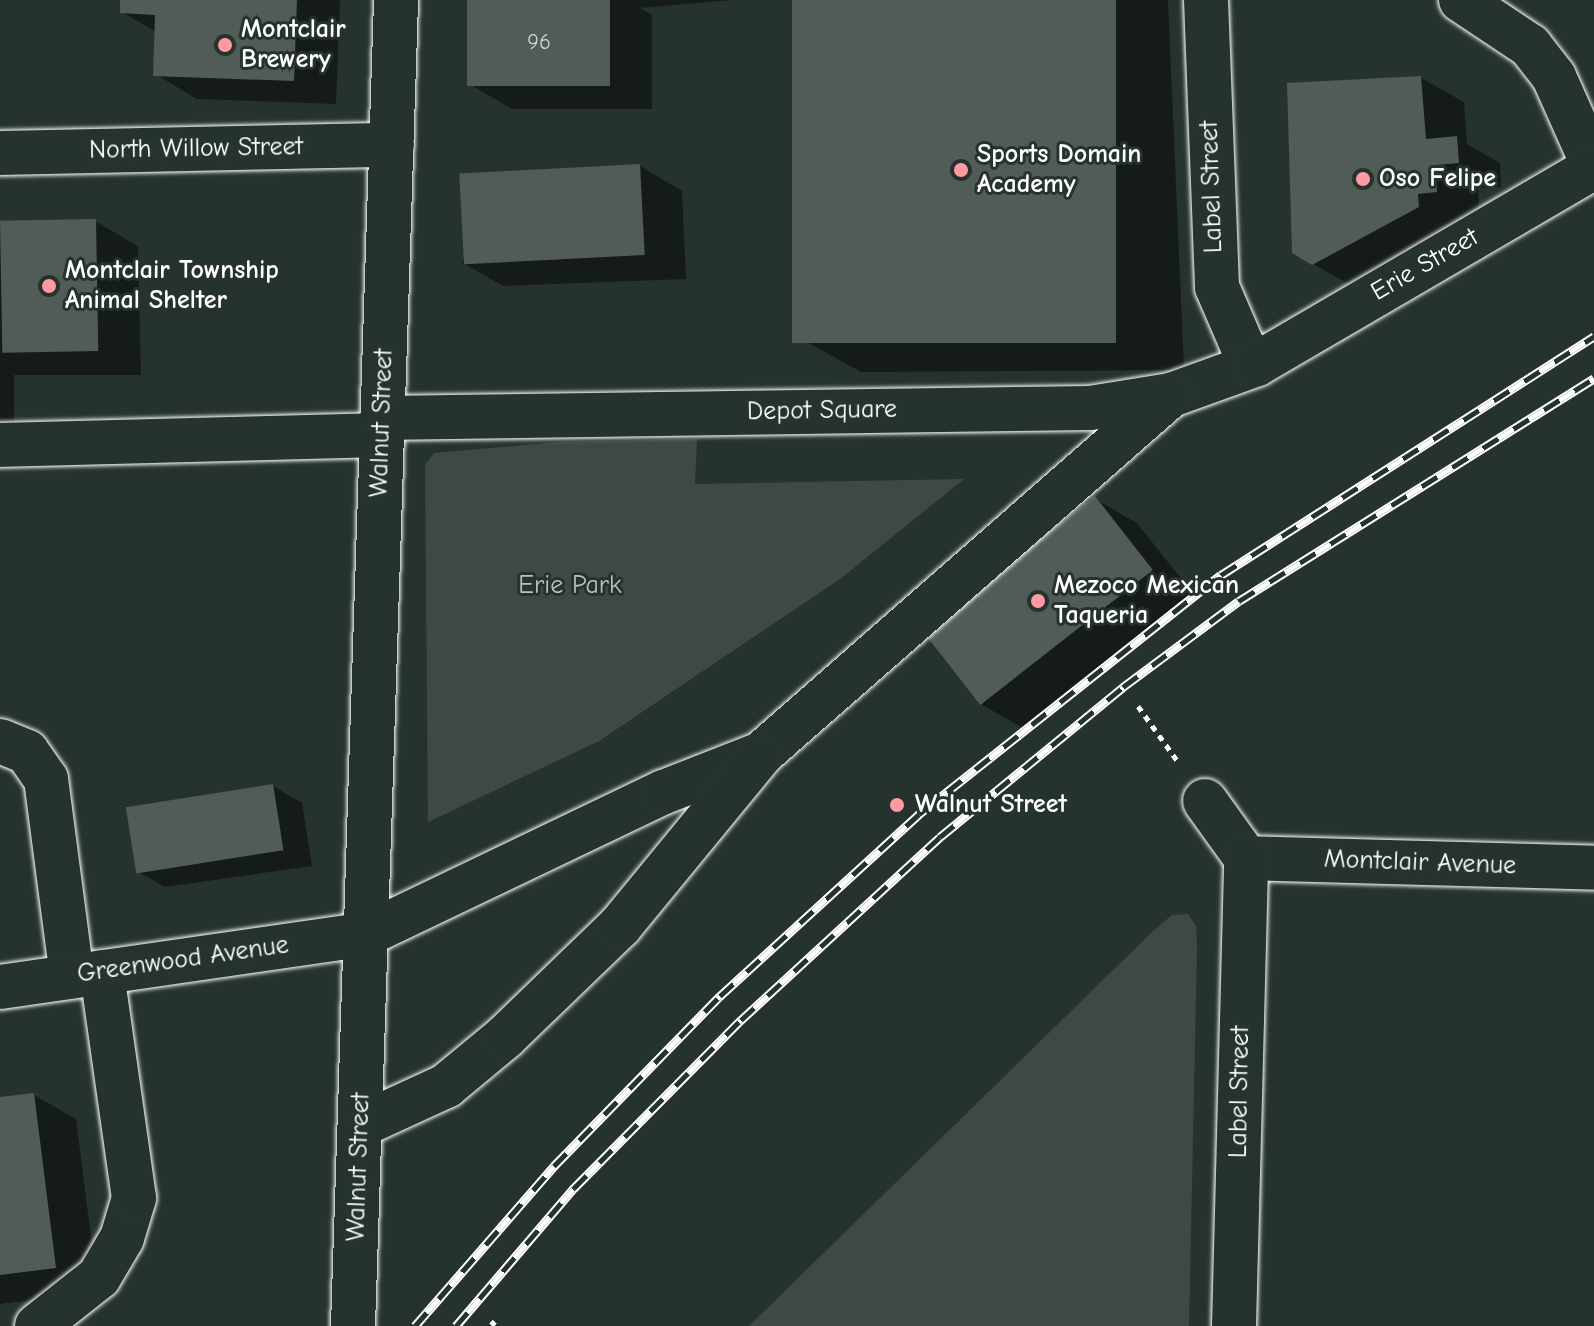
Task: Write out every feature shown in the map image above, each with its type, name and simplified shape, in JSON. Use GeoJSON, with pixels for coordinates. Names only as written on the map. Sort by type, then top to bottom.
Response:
{"type":"FeatureCollection","features":[{"type":"Feature","properties":{"kind":"street","name":"Walnut Street"},"geometry":{"type":"LineString","coordinates":[[353,1326],[396,0]]}},
{"type":"Feature","properties":{"kind":"street","name":"Label Street"},"geometry":{"type":"LineString","coordinates":[[1206,0],[1217,287],[1242,345],[1257,364]]}},
{"type":"Feature","properties":{"kind":"street"},"geometry":{"type":"LineString","coordinates":[[1461,0],[1530,46],[1554,77],[1594,167]]}},
{"type":"Feature","properties":{"kind":"street","name":"North Willow Street"},"geometry":{"type":"LineString","coordinates":[[0,153],[392,145]]}},
{"type":"Feature","properties":{"kind":"street","name":"Erie Street"},"geometry":{"type":"LineString","coordinates":[[1257,364],[1594,167]]}},
{"type":"Feature","properties":{"kind":"street","name":"Depot Square"},"geometry":{"type":"LineString","coordinates":[[0,445],[381,426],[1090,408],[1171,395],[1257,364]]}},
{"type":"Feature","properties":{"kind":"street"},"geometry":{"type":"LineString","coordinates":[[361,1125],[446,1086],[620,926],[761,754],[1171,395]]}},
{"type":"Feature","properties":{"kind":"street"},"geometry":{"type":"LineString","coordinates":[[0,741],[27,752],[46,779],[134,1198],[122,1238],[99,1277],[37,1326]]}},
{"type":"Feature","properties":{"kind":"street","name":"Greenwood Avenue"},"geometry":{"type":"LineString","coordinates":[[0,987],[367,934],[483,883],[664,792],[761,754]]}},
{"type":"Feature","properties":{"kind":"street"},"geometry":{"type":"LineString","coordinates":[[1205,801],[1246,858]]}},
{"type":"Feature","properties":{"kind":"street","name":"Label Street"},"geometry":{"type":"LineString","coordinates":[[1234,1326],[1246,858]]}},
{"type":"Feature","properties":{"kind":"street","name":"Montclair Avenue"},"geometry":{"type":"LineString","coordinates":[[1246,858],[1594,868]]}},
{"type":"Feature","properties":{"kind":"path"},"geometry":{"type":"LineString","coordinates":[[1138,706],[1205,801]]}},
{"type":"Feature","properties":{"kind":"path"},"geometry":{"type":"LineString","coordinates":[[491,1321],[496,1326]]}},
{"type":"Feature","properties":{"kind":"green space","name":"Erie Park"},"geometry":{"type":"Polygon","coordinates":[[[697,439],[695,484],[964,479],[840,579],[599,741],[428,822],[425,465],[434,453],[560,442],[697,439]]]}},
{"type":"Feature","properties":{"kind":"green space"},"geometry":{"type":"Polygon","coordinates":[[[1188,914],[1196,926],[1197,947],[1189,1326],[749,1326],[1152,932],[1172,915],[1188,914]]]}},
{"type":"Feature","properties":{"kind":"building","name":"Montclair Brewery"},"geometry":{"type":"Polygon","coordinates":[[[120,0],[297,0],[294,81],[153,76],[155,15],[120,13],[120,0]]]}},
{"type":"Feature","properties":{"kind":"building"},"geometry":{"type":"Polygon","coordinates":[[[467,0],[610,0],[610,86],[467,86],[467,0]]]}},
{"type":"Feature","properties":{"kind":"building","name":"Sports Domain Academy"},"geometry":{"type":"Polygon","coordinates":[[[792,0],[1116,0],[1116,343],[792,343],[792,0]]]}},
{"type":"Feature","properties":{"kind":"building","name":"Oso Felipe"},"geometry":{"type":"Polygon","coordinates":[[[1421,76],[1426,139],[1457,136],[1459,163],[1436,165],[1437,192],[1418,194],[1419,207],[1312,265],[1292,253],[1287,83],[1421,76]]]}},
{"type":"Feature","properties":{"kind":"building"},"geometry":{"type":"Polygon","coordinates":[[[640,164],[645,255],[464,264],[459,173],[640,164]]]}},
{"type":"Feature","properties":{"kind":"building","name":"Montclair Township Animal Shelter"},"geometry":{"type":"Polygon","coordinates":[[[96,219],[98,351],[2,353],[0,221],[96,219]]]}},
{"type":"Feature","properties":{"kind":"building","name":"Mezoco Mexican Taqueria"},"geometry":{"type":"Polygon","coordinates":[[[1095,496],[1153,570],[980,705],[922,631],[1095,496]]]}},
{"type":"Feature","properties":{"kind":"building"},"geometry":{"type":"Polygon","coordinates":[[[273,784],[283,850],[136,873],[126,807],[273,784]]]}},
{"type":"Feature","properties":{"kind":"building"},"geometry":{"type":"Polygon","coordinates":[[[34,1093],[56,1268],[0,1275],[0,1097],[34,1093]]]}},
{"type":"Feature","properties":{"kind":"railway"},"geometry":{"type":"LineString","coordinates":[[415,1326],[554,1166],[720,996],[919,814],[1221,575],[1594,336]]}},
{"type":"Feature","properties":{"kind":"railway"},"geometry":{"type":"LineString","coordinates":[[456,1326],[574,1188],[741,1020],[940,837],[1123,687],[1239,601],[1594,378]]}},
{"type":"Feature","properties":{"kind":"place","name":"Montclair Brewery"},"geometry":{"type":"Point","coordinates":[225,45]}},
{"type":"Feature","properties":{"kind":"place","name":"Sports Domain Academy"},"geometry":{"type":"Point","coordinates":[961,170]}},
{"type":"Feature","properties":{"kind":"place","name":"Oso Felipe"},"geometry":{"type":"Point","coordinates":[1363,179]}},
{"type":"Feature","properties":{"kind":"place","name":"Montclair Township Animal Shelter"},"geometry":{"type":"Point","coordinates":[49,286]}},
{"type":"Feature","properties":{"kind":"place","name":"Mezoco Mexican Taqueria"},"geometry":{"type":"Point","coordinates":[1038,601]}},
{"type":"Feature","properties":{"kind":"place","name":"Walnut Street"},"geometry":{"type":"Point","coordinates":[897,805]}}]}
